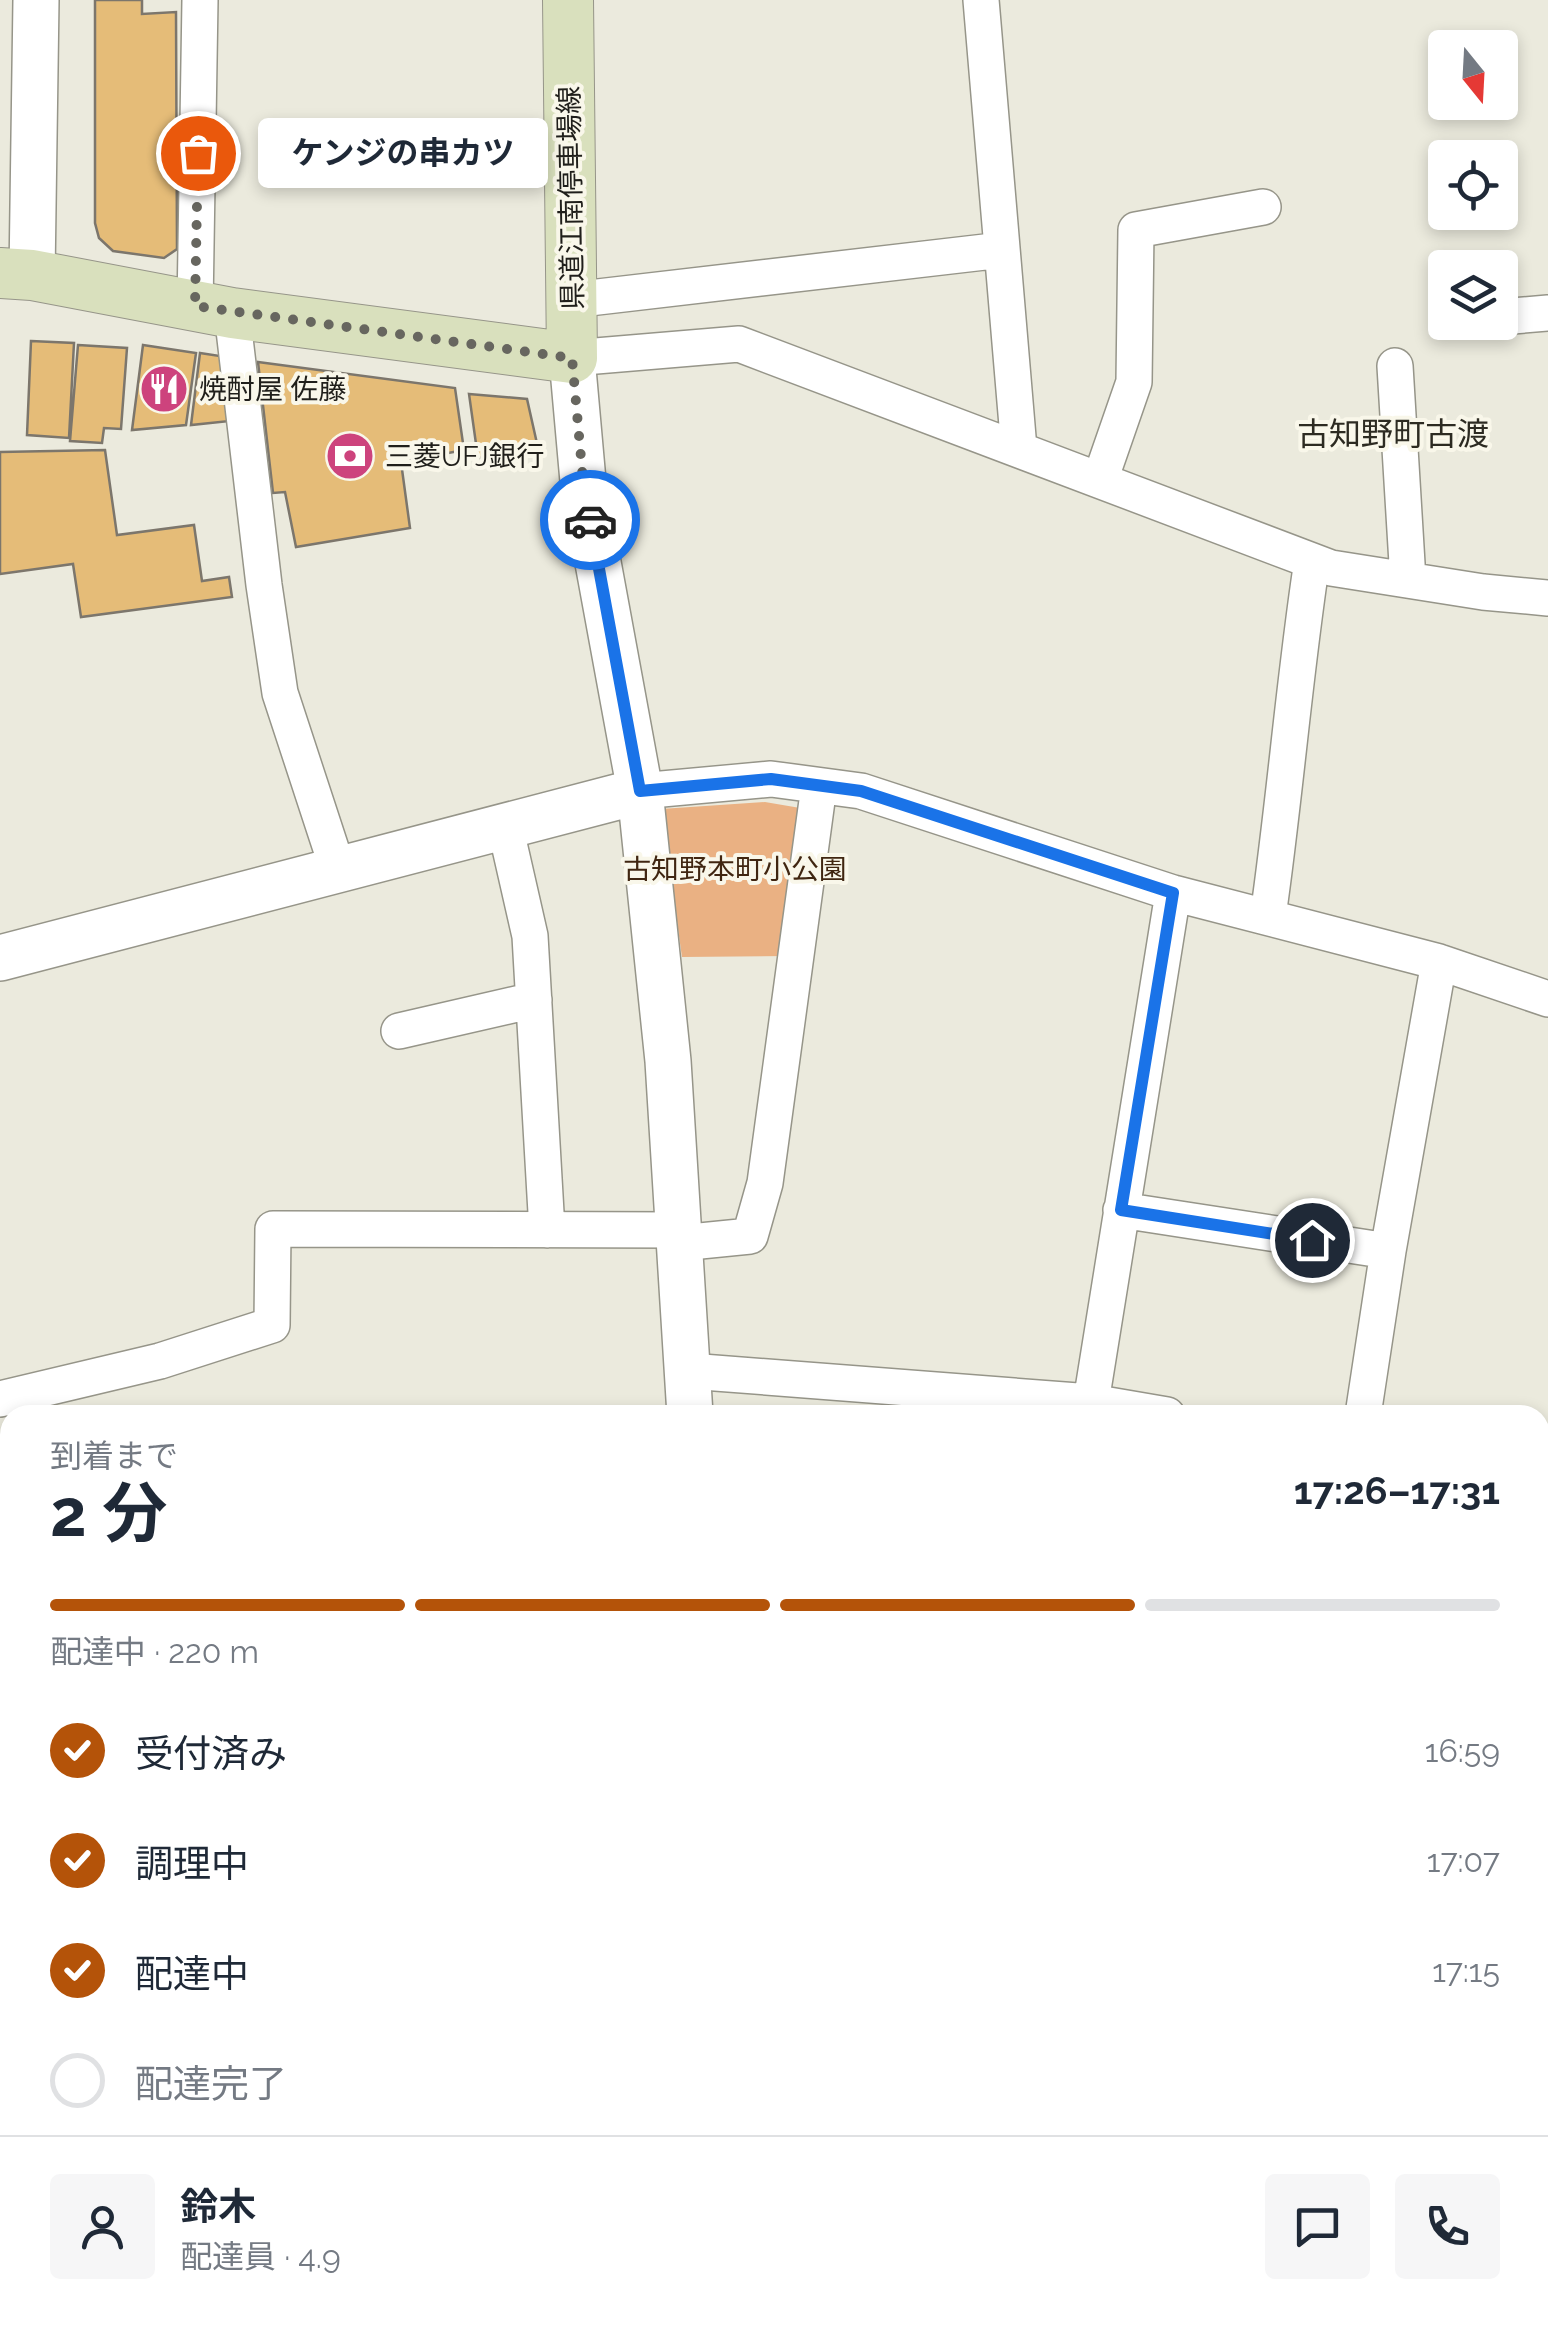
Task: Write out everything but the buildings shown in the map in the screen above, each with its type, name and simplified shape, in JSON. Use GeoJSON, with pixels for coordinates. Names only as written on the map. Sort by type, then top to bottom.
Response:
{"type":"FeatureCollection","features":[{"type":"Feature","properties":{"kind":"main road","name":"県道江南停車場線"},"geometry":{"type":"LineString","coordinates":[[568,0],[572,358]]}},
{"type":"Feature","properties":{"kind":"main road"},"geometry":{"type":"LineString","coordinates":[[16,274],[213,310],[572,358]]}},
{"type":"Feature","properties":{"kind":"street"},"geometry":{"type":"LineString","coordinates":[[16,274],[36,0]]}},
{"type":"Feature","properties":{"kind":"street"},"geometry":{"type":"LineString","coordinates":[[200,0],[213,310],[280,693],[338,870]]}},
{"type":"Feature","properties":{"kind":"street"},"geometry":{"type":"LineString","coordinates":[[981,0],[1019,450]]}},
{"type":"Feature","properties":{"kind":"street"},"geometry":{"type":"LineString","coordinates":[[1100,480],[1134,382],[1136,230],[1263,206]]}},
{"type":"Feature","properties":{"kind":"street"},"geometry":{"type":"LineString","coordinates":[[572,300],[1002,250]]}},
{"type":"Feature","properties":{"kind":"street"},"geometry":{"type":"LineString","coordinates":[[1518,316],[1548,313]]}},
{"type":"Feature","properties":{"kind":"street"},"geometry":{"type":"LineString","coordinates":[[690,1405],[668,1061],[640,791],[583,480],[572,358],[739,344],[1331,568],[1548,598]]}},
{"type":"Feature","properties":{"kind":"street"},"geometry":{"type":"LineString","coordinates":[[1395,366],[1408,580]]}},
{"type":"Feature","properties":{"kind":"street"},"geometry":{"type":"LineString","coordinates":[[1268,916],[1312,561]]}},
{"type":"Feature","properties":{"kind":"street"},"geometry":{"type":"LineString","coordinates":[[1506,594],[1548,570]]}},
{"type":"Feature","properties":{"kind":"street"},"geometry":{"type":"LineString","coordinates":[[0,958],[640,791],[771,779],[861,791],[1173,893],[1439,962],[1548,999]]}},
{"type":"Feature","properties":{"kind":"street"},"geometry":{"type":"LineString","coordinates":[[0,1398],[160,1361],[272,1324],[273,1228],[750,1236],[765,1182],[819,786]]}},
{"type":"Feature","properties":{"kind":"street"},"geometry":{"type":"LineString","coordinates":[[505,826],[530,936],[547,1230]]}},
{"type":"Feature","properties":{"kind":"street"},"geometry":{"type":"LineString","coordinates":[[1091,1402],[1173,893]]}},
{"type":"Feature","properties":{"kind":"street"},"geometry":{"type":"LineString","coordinates":[[1365,1405],[1439,962]]}},
{"type":"Feature","properties":{"kind":"street"},"geometry":{"type":"LineString","coordinates":[[399,1031],[534,1000]]}},
{"type":"Feature","properties":{"kind":"street"},"geometry":{"type":"LineString","coordinates":[[1121,1210],[1388,1251]]}},
{"type":"Feature","properties":{"kind":"street"},"geometry":{"type":"LineString","coordinates":[[689,1370],[1109,1405]]}},
{"type":"Feature","properties":{"kind":"green space","name":"古知野本町小公園"},"geometry":{"type":"Polygon","coordinates":[[[765,802],[806,809],[789,956],[682,957],[661,809],[765,802]]]}},
{"type":"Feature","properties":{"kind":"way so far"},"geometry":{"type":"LineString","coordinates":[[198,153],[195,306],[572,358],[590,520]]}},
{"type":"Feature","properties":{"kind":"place","name":"ケンジの串カツ"},"geometry":{"type":"Point","coordinates":[198,153]}},
{"type":"Feature","properties":{"kind":"place","name":"焼酎屋 佐藤"},"geometry":{"type":"Point","coordinates":[164,389]}},
{"type":"Feature","properties":{"kind":"place","name":"三菱UFJ銀行"},"geometry":{"type":"Point","coordinates":[350,456]}},
{"type":"Feature","properties":{"kind":"district","name":"古知野町古渡"},"geometry":{"type":"Point","coordinates":[1393,433]}},
{"type":"Feature","properties":{"kind":"route"},"geometry":{"type":"LineString","coordinates":[[590,520],[640,791],[771,779],[861,791],[1173,893],[1121,1210],[1312,1240]]}}]}
